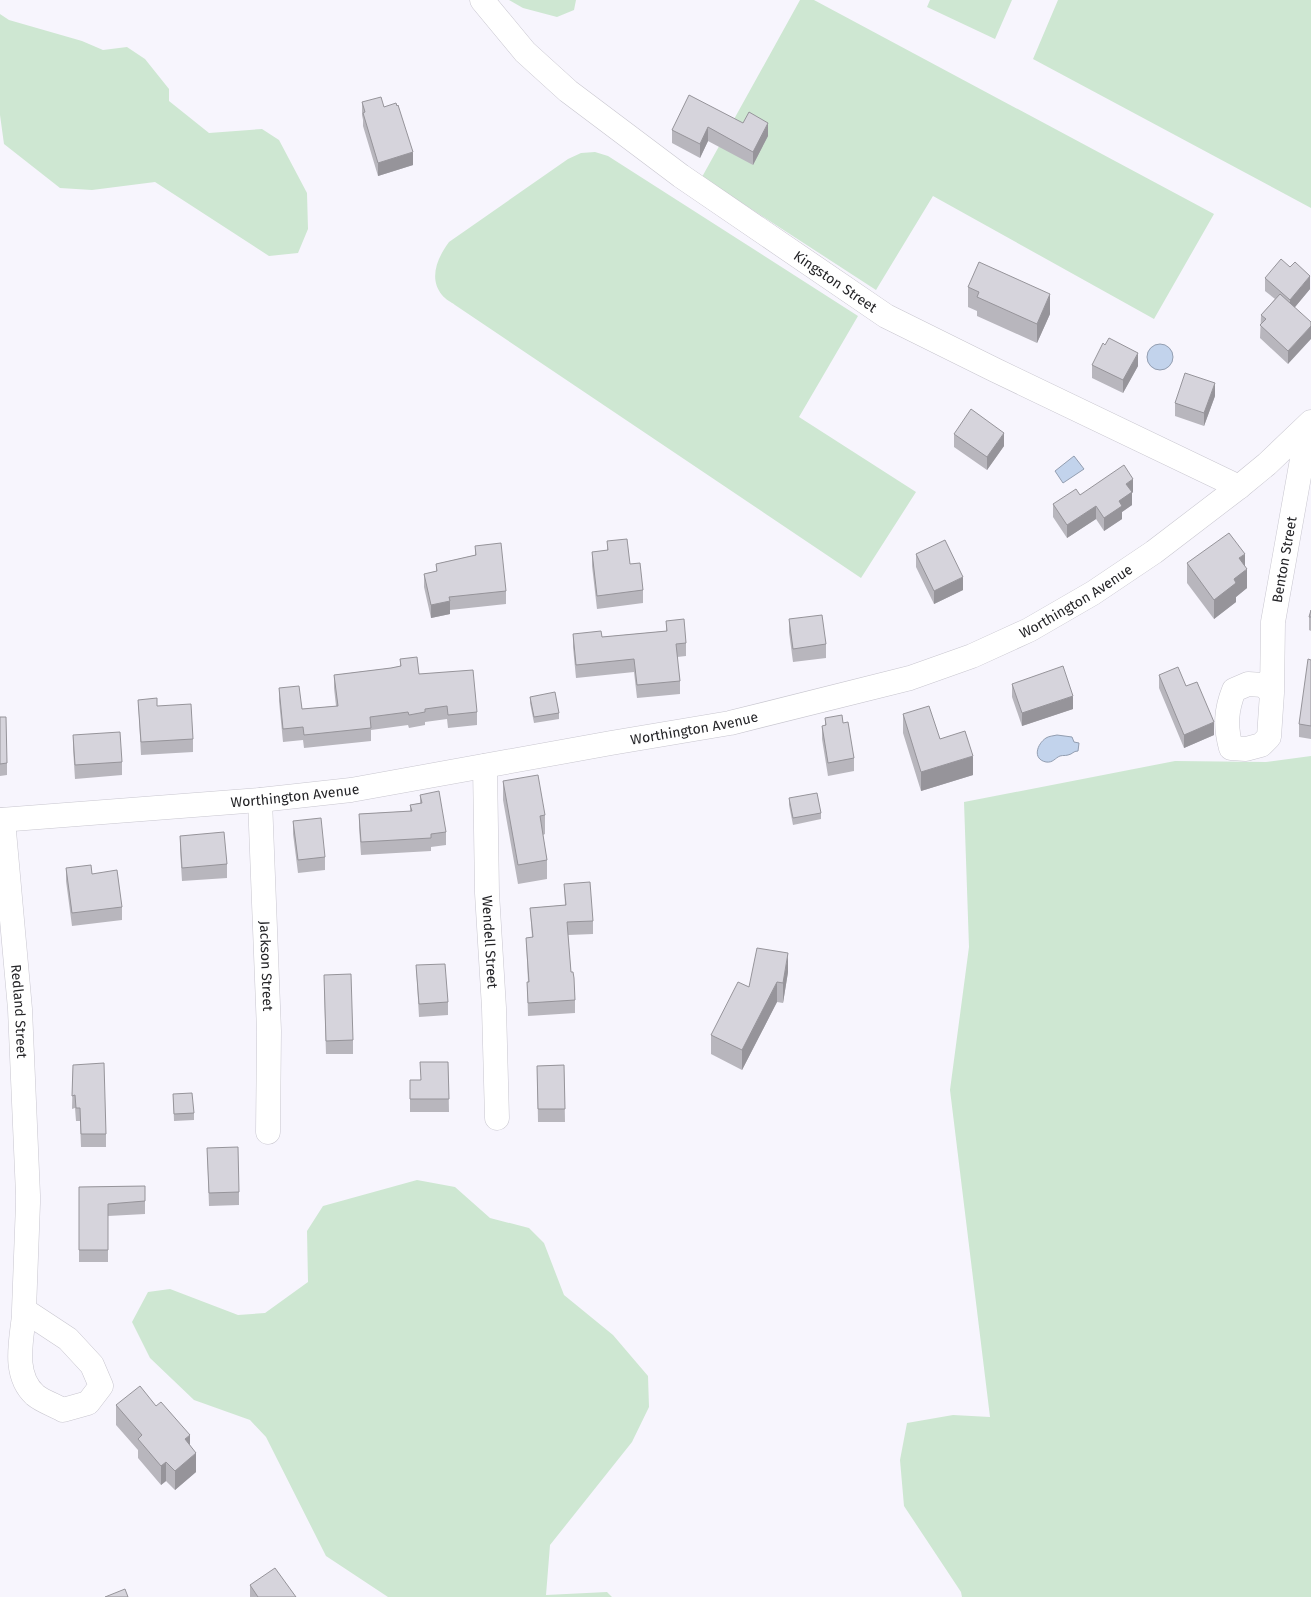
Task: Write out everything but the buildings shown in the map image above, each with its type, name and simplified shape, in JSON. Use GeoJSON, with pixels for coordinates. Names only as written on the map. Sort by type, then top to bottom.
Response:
{"type":"FeatureCollection","features":[{"type":"Feature","properties":{"kind":"street","name":"Kingston Street"},"geometry":{"type":"LineString","coordinates":[[482,0],[526,52],[568,91],[681,176],[886,316],[1239,487]]}},
{"type":"Feature","properties":{"kind":"street","name":"Worthington Avenue"},"geometry":{"type":"LineString","coordinates":[[2,820],[260,800],[351,790],[611,742],[730,723],[866,690],[943,667],[1029,630],[1062,612],[1154,552],[1267,464],[1309,424]]}},
{"type":"Feature","properties":{"kind":"street","name":"Benton Street"},"geometry":{"type":"LineString","coordinates":[[1272,693],[1273,622],[1309,424]]}},
{"type":"Feature","properties":{"kind":"street","name":"Wendell Street"},"geometry":{"type":"LineString","coordinates":[[485,766],[487,893],[494,1008],[497,1118]]}},
{"type":"Feature","properties":{"kind":"street","name":"Jackson Street"},"geometry":{"type":"LineString","coordinates":[[260,800],[269,1031],[268,1132]]}},
{"type":"Feature","properties":{"kind":"street","name":"Redland Street"},"geometry":{"type":"LineString","coordinates":[[2,820],[20,1009],[28,1203],[24,1310]]}},
{"type":"Feature","properties":{"kind":"green space"},"geometry":{"type":"Polygon","coordinates":[[[509,0],[576,0],[574,10],[557,17],[523,8],[509,0]]]}},
{"type":"Feature","properties":{"kind":"green space"},"geometry":{"type":"Polygon","coordinates":[[[800,0],[814,0],[1214,214],[1154,319],[933,196],[876,290],[702,177],[800,0]]]}},
{"type":"Feature","properties":{"kind":"green space"},"geometry":{"type":"Polygon","coordinates":[[[930,0],[1012,0],[995,39],[927,7],[930,0]]]}},
{"type":"Feature","properties":{"kind":"green space"},"geometry":{"type":"Polygon","coordinates":[[[1058,0],[1311,0],[1311,208],[1033,59],[1058,0]]]}},
{"type":"Feature","properties":{"kind":"green space"},"geometry":{"type":"Polygon","coordinates":[[[0,14],[9,20],[82,41],[103,50],[127,47],[145,59],[169,89],[169,101],[209,133],[262,129],[279,140],[307,193],[308,229],[298,253],[269,256],[155,182],[92,190],[60,188],[4,144],[0,115],[0,14]]]}},
{"type":"Feature","properties":{"kind":"green space"},"geometry":{"type":"Polygon","coordinates":[[[595,152],[608,156],[858,316],[799,417],[916,492],[861,578],[448,300],[438,288],[435,275],[436,268],[441,254],[449,242],[568,159],[581,153],[595,152]]]}},
{"type":"Feature","properties":{"kind":"green space"},"geometry":{"type":"Polygon","coordinates":[[[1311,756],[1311,1597],[962,1597],[961,1592],[904,1506],[900,1460],[907,1423],[953,1415],[990,1417],[950,1090],[969,947],[964,802],[1175,761],[1266,762],[1311,756]]]}},
{"type":"Feature","properties":{"kind":"green space"},"geometry":{"type":"Polygon","coordinates":[[[417,1180],[455,1187],[490,1218],[529,1228],[544,1243],[564,1295],[613,1335],[648,1376],[649,1407],[632,1442],[550,1545],[546,1595],[607,1592],[612,1597],[388,1597],[326,1556],[266,1437],[250,1420],[194,1400],[150,1358],[132,1322],[148,1292],[170,1289],[238,1315],[265,1313],[308,1282],[307,1231],[323,1206],[417,1180]]]}},
{"type":"Feature","properties":{"kind":"water"},"geometry":{"type":"Polygon","coordinates":[[[1160,344],[1169,348],[1173,357],[1169,366],[1160,370],[1151,366],[1147,357],[1151,348],[1160,344]]]}},
{"type":"Feature","properties":{"kind":"water"},"geometry":{"type":"Polygon","coordinates":[[[1074,456],[1084,469],[1063,483],[1055,471],[1074,456]]]}},
{"type":"Feature","properties":{"kind":"water"},"geometry":{"type":"Polygon","coordinates":[[[1057,735],[1072,737],[1074,742],[1079,743],[1078,751],[1070,755],[1060,756],[1050,762],[1039,758],[1037,751],[1040,744],[1047,737],[1057,735]]]}}]}
